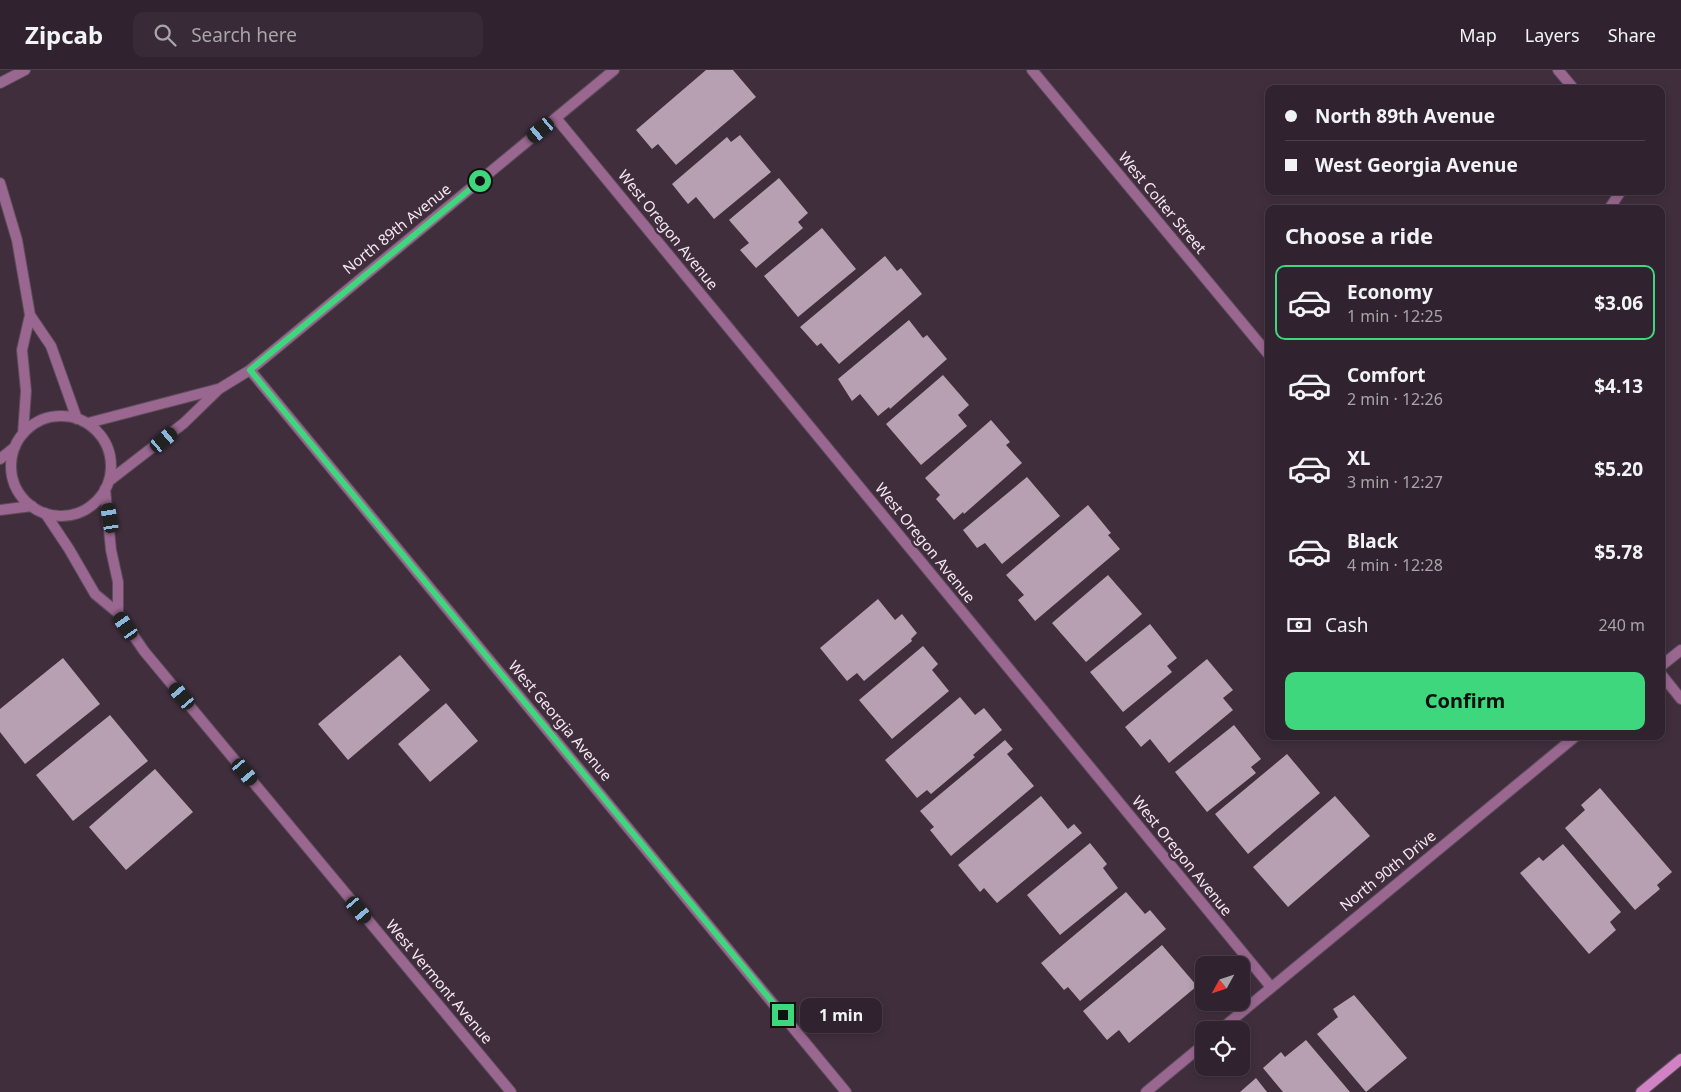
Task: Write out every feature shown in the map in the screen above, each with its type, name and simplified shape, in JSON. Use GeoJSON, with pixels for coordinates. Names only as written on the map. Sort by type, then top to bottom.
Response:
{"type":"FeatureCollection","features":[{"type":"Feature","properties":{"kind":"main road"},"geometry":{"type":"LineString","coordinates":[[1642,1092],[1681,1059]]}},
{"type":"Feature","properties":{"kind":"street"},"geometry":{"type":"LineString","coordinates":[[0,83],[25,70]]}},
{"type":"Feature","properties":{"kind":"street","name":"North 89th Avenue"},"geometry":{"type":"LineString","coordinates":[[107,485],[164,440],[219,389],[250,370],[614,70]]}},
{"type":"Feature","properties":{"kind":"street","name":"West Colter Street"},"geometry":{"type":"LineString","coordinates":[[1032,70],[1265,350]]}},
{"type":"Feature","properties":{"kind":"street"},"geometry":{"type":"LineString","coordinates":[[1558,70],[1571,85]]}},
{"type":"Feature","properties":{"kind":"street","name":"West Oregon Avenue"},"geometry":{"type":"LineString","coordinates":[[556,118],[1271,987]]}},
{"type":"Feature","properties":{"kind":"street"},"geometry":{"type":"LineString","coordinates":[[0,183],[16,240],[30,315],[22,350],[26,391],[23,434]]}},
{"type":"Feature","properties":{"kind":"street"},"geometry":{"type":"LineString","coordinates":[[30,315],[51,346],[77,419]]}},
{"type":"Feature","properties":{"kind":"street","name":"West Georgia Avenue"},"geometry":{"type":"LineString","coordinates":[[250,370],[846,1092]]}},
{"type":"Feature","properties":{"kind":"street","name":"North 89th Avenue"},"geometry":{"type":"LineString","coordinates":[[88,423],[219,389]]}},
{"type":"Feature","properties":{"kind":"street"},"geometry":{"type":"LineString","coordinates":[[107,485],[89,508],[72,515],[55,516],[45,513],[25,500],[15,486],[11,471],[12,455],[28,428],[41,419],[57,416],[88,423],[108,447],[111,464],[107,485],[111,550],[118,582],[118,613]]}},
{"type":"Feature","properties":{"kind":"street"},"geometry":{"type":"LineString","coordinates":[[0,458],[16,446]]}},
{"type":"Feature","properties":{"kind":"street"},"geometry":{"type":"LineString","coordinates":[[0,510],[32,506]]}},
{"type":"Feature","properties":{"kind":"street","name":"West Vermont Avenue"},"geometry":{"type":"LineString","coordinates":[[45,513],[70,549],[95,594],[118,613],[144,651],[511,1092]]}},
{"type":"Feature","properties":{"kind":"street"},"geometry":{"type":"LineString","coordinates":[[1665,663],[1681,650]]}},
{"type":"Feature","properties":{"kind":"street"},"geometry":{"type":"LineString","coordinates":[[1665,679],[1681,699]]}},
{"type":"Feature","properties":{"kind":"street","name":"North 90th Drive"},"geometry":{"type":"LineString","coordinates":[[1231,1021],[1571,740]]}},
{"type":"Feature","properties":{"kind":"street"},"geometry":{"type":"LineString","coordinates":[[1146,1092],[1195,1051]]}},
{"type":"Feature","properties":{"kind":"building"},"geometry":{"type":"Polygon","coordinates":[[[706,70],[733,70],[756,97],[676,165],[658,144],[652,149],[636,130],[706,70]]]}},
{"type":"Feature","properties":{"kind":"building"},"geometry":{"type":"Polygon","coordinates":[[[740,135],[771,172],[714,219],[696,197],[688,204],[672,184],[727,137],[731,142],[740,135]]]}},
{"type":"Feature","properties":{"kind":"building"},"geometry":{"type":"Polygon","coordinates":[[[779,178],[808,213],[798,222],[803,228],[756,268],[740,250],[749,243],[729,220],[779,178]]]}},
{"type":"Feature","properties":{"kind":"building"},"geometry":{"type":"Polygon","coordinates":[[[822,228],[856,269],[798,317],[764,276],[822,228]]]}},
{"type":"Feature","properties":{"kind":"building"},"geometry":{"type":"Polygon","coordinates":[[[885,256],[897,271],[901,268],[922,294],[839,364],[821,343],[817,346],[800,327],[885,256]]]}},
{"type":"Feature","properties":{"kind":"building"},"geometry":{"type":"Polygon","coordinates":[[[909,320],[923,338],[927,335],[947,359],[890,409],[889,407],[878,416],[860,394],[852,401],[838,379],[909,320]]]}},
{"type":"Feature","properties":{"kind":"building"},"geometry":{"type":"Polygon","coordinates":[[[943,375],[969,405],[958,415],[967,426],[921,465],[886,424],[943,375]]]}},
{"type":"Feature","properties":{"kind":"building"},"geometry":{"type":"Polygon","coordinates":[[[991,420],[1010,442],[1006,445],[1022,463],[964,514],[963,512],[954,520],[936,499],[940,495],[925,478],[991,420]]]}},
{"type":"Feature","properties":{"kind":"building"},"geometry":{"type":"Polygon","coordinates":[[[1027,477],[1060,516],[1002,564],[985,543],[977,548],[963,530],[1027,477]]]}},
{"type":"Feature","properties":{"kind":"building"},"geometry":{"type":"Polygon","coordinates":[[[1088,505],[1111,533],[1108,535],[1120,549],[1035,621],[1018,600],[1024,595],[1006,575],[1088,505]]]}},
{"type":"Feature","properties":{"kind":"building"},"geometry":{"type":"Polygon","coordinates":[[[1108,575],[1142,614],[1086,662],[1052,623],[1108,575]]]}},
{"type":"Feature","properties":{"kind":"building"},"geometry":{"type":"Polygon","coordinates":[[[878,599],[895,620],[902,614],[917,633],[911,639],[912,641],[864,681],[857,673],[847,681],[820,648],[878,599]]]}},
{"type":"Feature","properties":{"kind":"building"},"geometry":{"type":"Polygon","coordinates":[[[1150,624],[1177,658],[1167,666],[1172,672],[1123,712],[1090,672],[1150,624]]]}},
{"type":"Feature","properties":{"kind":"building"},"geometry":{"type":"Polygon","coordinates":[[[923,646],[938,664],[932,670],[949,691],[892,739],[859,700],[923,646]]]}},
{"type":"Feature","properties":{"kind":"building"},"geometry":{"type":"Polygon","coordinates":[[[400,655],[430,690],[348,760],[318,724],[400,655]]]}},
{"type":"Feature","properties":{"kind":"building"},"geometry":{"type":"Polygon","coordinates":[[[63,658],[100,704],[25,764],[0,732],[0,709],[63,658]]]}},
{"type":"Feature","properties":{"kind":"building"},"geometry":{"type":"Polygon","coordinates":[[[1207,659],[1233,690],[1223,698],[1233,710],[1169,763],[1150,739],[1141,747],[1125,727],[1207,659]]]}},
{"type":"Feature","properties":{"kind":"building"},"geometry":{"type":"Polygon","coordinates":[[[960,697],[975,715],[984,708],[1002,730],[973,755],[975,757],[931,794],[927,790],[917,798],[885,760],[960,697]]]}},
{"type":"Feature","properties":{"kind":"building"},"geometry":{"type":"Polygon","coordinates":[[[446,703],[478,741],[430,782],[398,744],[446,703]]]}},
{"type":"Feature","properties":{"kind":"building"},"geometry":{"type":"Polygon","coordinates":[[[110,715],[148,761],[73,821],[36,775],[110,715]]]}},
{"type":"Feature","properties":{"kind":"building"},"geometry":{"type":"Polygon","coordinates":[[[1234,725],[1261,759],[1251,767],[1256,773],[1207,812],[1175,772],[1234,725]]]}},
{"type":"Feature","properties":{"kind":"building"},"geometry":{"type":"Polygon","coordinates":[[[1005,740],[1013,749],[1007,754],[1034,786],[951,856],[930,830],[934,827],[920,811],[1005,740]]]}},
{"type":"Feature","properties":{"kind":"building"},"geometry":{"type":"Polygon","coordinates":[[[1287,754],[1320,793],[1248,854],[1215,814],[1287,754]]]}},
{"type":"Feature","properties":{"kind":"building"},"geometry":{"type":"Polygon","coordinates":[[[155,769],[193,812],[126,870],[89,827],[155,769]]]}},
{"type":"Feature","properties":{"kind":"building"},"geometry":{"type":"Polygon","coordinates":[[[1600,788],[1672,872],[1657,885],[1660,889],[1635,910],[1565,828],[1585,810],[1581,805],[1600,788]]]}},
{"type":"Feature","properties":{"kind":"building"},"geometry":{"type":"Polygon","coordinates":[[[1041,796],[1068,829],[1074,824],[1082,833],[997,903],[984,888],[980,892],[958,865],[1041,796]]]}},
{"type":"Feature","properties":{"kind":"building"},"geometry":{"type":"Polygon","coordinates":[[[1335,796],[1370,836],[1288,907],[1253,867],[1335,796]]]}},
{"type":"Feature","properties":{"kind":"building"},"geometry":{"type":"Polygon","coordinates":[[[1090,843],[1107,864],[1103,868],[1118,888],[1060,935],[1027,895],[1090,843]]]}},
{"type":"Feature","properties":{"kind":"building"},"geometry":{"type":"Polygon","coordinates":[[[1563,844],[1621,912],[1610,922],[1616,930],[1589,954],[1520,873],[1539,857],[1543,861],[1563,844]]]}},
{"type":"Feature","properties":{"kind":"building"},"geometry":{"type":"Polygon","coordinates":[[[1126,892],[1145,914],[1150,910],[1166,929],[1080,1001],[1068,987],[1064,990],[1041,963],[1126,892]]]}},
{"type":"Feature","properties":{"kind":"building"},"geometry":{"type":"Polygon","coordinates":[[[1162,945],[1195,984],[1195,988],[1129,1043],[1119,1030],[1107,1040],[1083,1011],[1162,945]]]}},
{"type":"Feature","properties":{"kind":"building"},"geometry":{"type":"Polygon","coordinates":[[[1354,995],[1407,1058],[1366,1092],[1317,1034],[1338,1017],[1333,1009],[1354,995]]]}},
{"type":"Feature","properties":{"kind":"building"},"geometry":{"type":"Polygon","coordinates":[[[1306,1040],[1350,1092],[1283,1092],[1263,1068],[1281,1052],[1285,1057],[1306,1040]]]}},
{"type":"Feature","properties":{"kind":"building"},"geometry":{"type":"Polygon","coordinates":[[[1256,1078],[1267,1092],[1240,1092],[1256,1078]]]}},
{"type":"Feature","properties":{"kind":"route"},"geometry":{"type":"LineString","coordinates":[[480,181],[250,370],[783,1015]]}}]}
